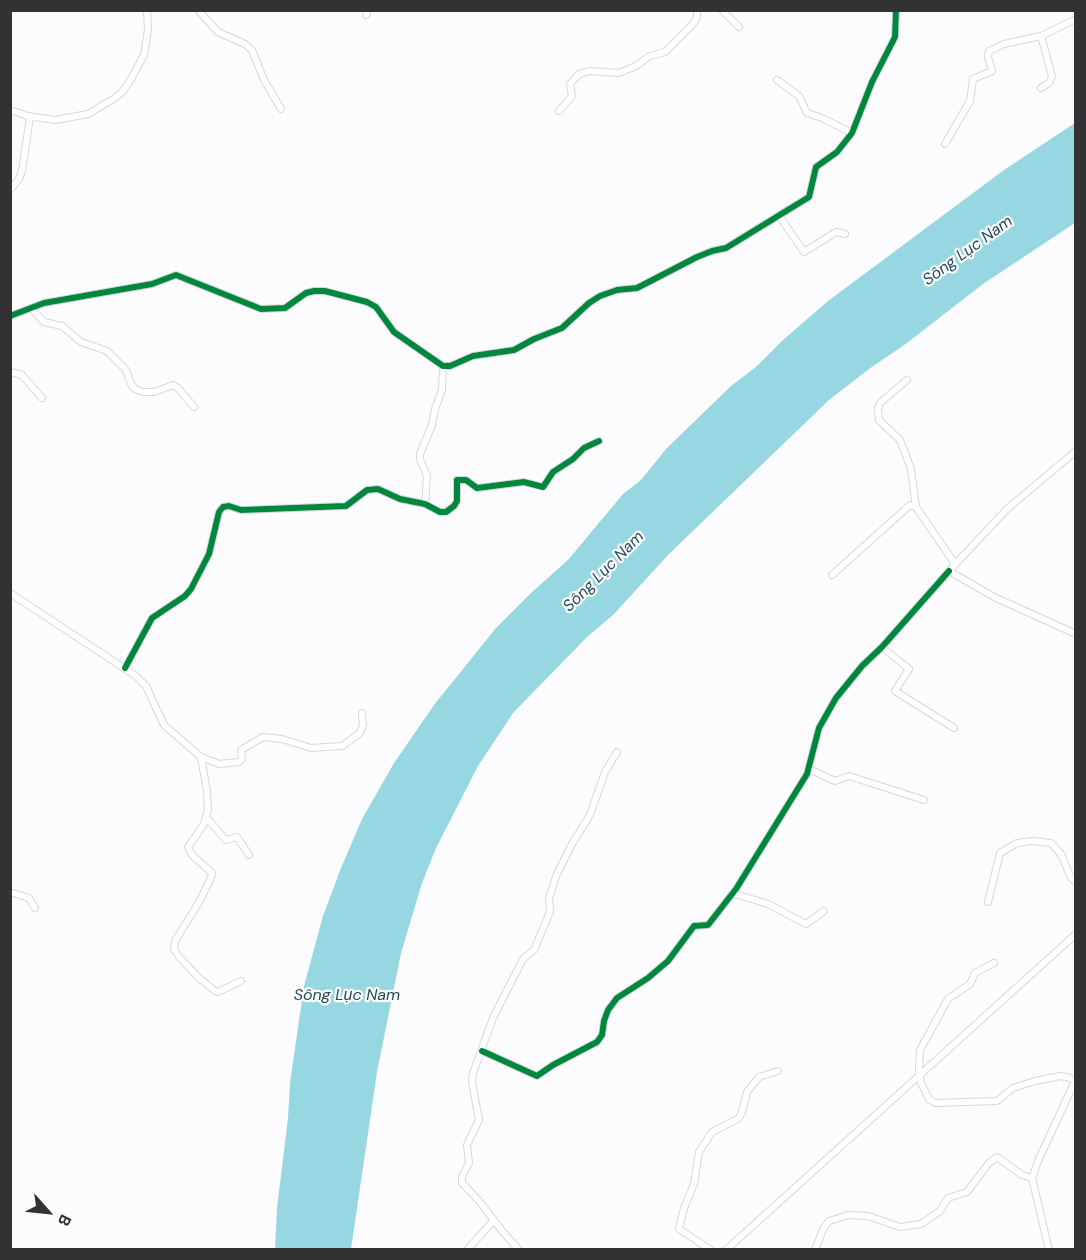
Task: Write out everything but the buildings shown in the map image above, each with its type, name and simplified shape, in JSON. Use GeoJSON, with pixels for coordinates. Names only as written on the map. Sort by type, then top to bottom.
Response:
{"type":"FeatureCollection","features":[{"type":"Feature","properties":{"kind":"street"},"geometry":{"type":"LineString","coordinates":[[10,110],[30,117],[55,120],[88,114],[123,91],[140,66],[144,55],[147,42],[147,10]]}},
{"type":"Feature","properties":{"kind":"street"},"geometry":{"type":"LineString","coordinates":[[198,10],[218,32],[249,46],[264,80],[281,109]]}},
{"type":"Feature","properties":{"kind":"street"},"geometry":{"type":"LineString","coordinates":[[559,111],[571,98],[570,84],[579,74],[589,71],[619,73],[632,68],[650,56],[665,52],[696,21],[698,10]]}},
{"type":"Feature","properties":{"kind":"street"},"geometry":{"type":"LineString","coordinates":[[722,10],[739,27]]}},
{"type":"Feature","properties":{"kind":"street"},"geometry":{"type":"LineString","coordinates":[[10,316],[50,302],[152,284],[176,274],[261,309],[285,308],[306,293],[325,291],[372,304],[394,332],[443,366],[450,366],[473,356],[508,352],[562,328],[600,296],[617,290],[637,288],[697,257],[726,248],[780,217],[809,197],[812,193],[816,167],[837,152],[852,133],[872,82],[895,38],[896,10]]}},
{"type":"Feature","properties":{"kind":"street"},"geometry":{"type":"LineString","coordinates":[[945,144],[970,100],[973,79],[992,71],[988,57],[989,51],[1004,44],[1041,36],[1076,19]]}},
{"type":"Feature","properties":{"kind":"street"},"geometry":{"type":"LineString","coordinates":[[1041,36],[1052,76],[1049,83],[1041,88]]}},
{"type":"Feature","properties":{"kind":"street"},"geometry":{"type":"LineString","coordinates":[[777,80],[799,96],[807,113],[852,133]]}},
{"type":"Feature","properties":{"kind":"street"},"geometry":{"type":"LineString","coordinates":[[10,190],[22,171],[30,117]]}},
{"type":"Feature","properties":{"kind":"street"},"geometry":{"type":"LineString","coordinates":[[780,217],[804,252],[808,252],[836,232],[844,234]]}},
{"type":"Feature","properties":{"kind":"street"},"geometry":{"type":"LineString","coordinates":[[32,309],[44,322],[62,326],[81,342],[107,351],[126,370],[135,389],[154,392],[173,385],[194,407]]}},
{"type":"Feature","properties":{"kind":"street"},"geometry":{"type":"LineString","coordinates":[[425,504],[427,476],[420,454],[430,431],[442,390],[443,366]]}},
{"type":"Feature","properties":{"kind":"street"},"geometry":{"type":"LineString","coordinates":[[10,372],[22,375],[42,398]]}},
{"type":"Feature","properties":{"kind":"street"},"geometry":{"type":"LineString","coordinates":[[907,380],[883,399],[878,408],[878,415],[881,423],[900,440],[906,453],[911,468],[916,507],[955,564]]}},
{"type":"Feature","properties":{"kind":"street"},"geometry":{"type":"LineString","coordinates":[[124,668],[152,618],[185,596],[191,589],[209,554],[219,512],[223,507],[229,506],[241,510],[346,506],[358,495],[371,489],[381,490],[400,499],[425,504],[442,512],[450,510],[457,501],[455,484],[459,479],[466,480],[477,488],[524,482],[543,487],[553,472],[573,459],[584,448],[599,441]]}},
{"type":"Feature","properties":{"kind":"street"},"geometry":{"type":"LineString","coordinates":[[482,1051],[537,1076],[587,1048],[600,1038],[604,1021],[617,998],[648,978],[668,961],[694,926],[708,925],[753,863],[809,769],[819,728],[848,682],[1007,509],[1076,451]]}},
{"type":"Feature","properties":{"kind":"street"},"geometry":{"type":"LineString","coordinates":[[832,575],[910,505],[916,507]]}},
{"type":"Feature","properties":{"kind":"street"},"geometry":{"type":"LineString","coordinates":[[949,571],[994,597],[1076,634]]}},
{"type":"Feature","properties":{"kind":"street"},"geometry":{"type":"LineString","coordinates":[[10,593],[124,668],[146,686],[168,730],[201,757],[219,764],[239,762],[242,759],[243,748],[263,737],[282,739],[311,748],[342,746],[360,733],[363,725],[362,713]]}},
{"type":"Feature","properties":{"kind":"street"},"geometry":{"type":"LineString","coordinates":[[882,646],[909,669],[895,691],[954,728]]}},
{"type":"Feature","properties":{"kind":"street"},"geometry":{"type":"LineString","coordinates":[[519,1250],[461,1180],[468,1165],[467,1145],[479,1120],[472,1082],[475,1064],[482,1051],[485,1035],[523,959],[534,950],[550,912],[549,898],[557,874],[572,844],[585,825],[605,772],[617,753]]}},
{"type":"Feature","properties":{"kind":"street"},"geometry":{"type":"LineString","coordinates":[[201,757],[207,791],[206,817],[200,831],[188,847],[192,855],[212,875],[201,899],[175,941],[174,949],[192,971],[214,991],[218,992],[241,981]]}},
{"type":"Feature","properties":{"kind":"street"},"geometry":{"type":"LineString","coordinates":[[809,769],[835,781],[849,776],[924,800]]}},
{"type":"Feature","properties":{"kind":"street"},"geometry":{"type":"LineString","coordinates":[[206,817],[226,840],[237,837],[249,855]]}},
{"type":"Feature","properties":{"kind":"street"},"geometry":{"type":"LineString","coordinates":[[988,902],[1000,853],[1017,843],[1032,840],[1051,843],[1060,854],[1071,878],[1076,882]]}},
{"type":"Feature","properties":{"kind":"street"},"geometry":{"type":"LineString","coordinates":[[10,892],[30,898],[35,908]]}},
{"type":"Feature","properties":{"kind":"street"},"geometry":{"type":"LineString","coordinates":[[732,893],[768,904],[806,924],[824,911]]}},
{"type":"Feature","properties":{"kind":"street"},"geometry":{"type":"LineString","coordinates":[[726,1250],[1076,934]]}},
{"type":"Feature","properties":{"kind":"street"},"geometry":{"type":"LineString","coordinates":[[994,963],[975,973],[970,984],[948,999],[920,1050],[921,1083],[929,1099],[935,1103],[997,1101],[1013,1088],[1035,1082],[1060,1076],[1075,1080],[1032,1178],[1049,1250]]}},
{"type":"Feature","properties":{"kind":"street"},"geometry":{"type":"LineString","coordinates":[[711,1250],[679,1229],[684,1208],[694,1184],[699,1152],[712,1132],[739,1118],[747,1092],[759,1077],[778,1071]]}},
{"type":"Feature","properties":{"kind":"street"},"geometry":{"type":"LineString","coordinates":[[814,1250],[829,1221],[848,1215],[868,1216],[900,1227],[921,1224],[940,1211],[948,1198],[967,1192],[989,1163],[997,1157],[1022,1175],[1032,1178]]}},
{"type":"Feature","properties":{"kind":"street"},"geometry":{"type":"LineString","coordinates":[[467,1250],[494,1220]]}},
{"type":"Feature","properties":{"kind":"water","name":"Sông Lục Nam"},"geometry":{"type":"Polygon","coordinates":[[[1075,123],[1075,223],[983,284],[829,400],[669,554],[613,615],[587,637],[513,713],[478,766],[436,848],[422,883],[401,953],[377,1072],[351,1249],[275,1249],[290,1083],[304,986],[323,916],[362,819],[394,763],[434,705],[496,628],[568,560],[623,494],[641,480],[666,449],[732,385],[756,367],[828,301],[1004,170],[1075,123]]]}},
{"type":"Feature","properties":{"kind":"cycle path"},"geometry":{"type":"LineString","coordinates":[[10,316],[44,303],[152,284],[176,275],[261,309],[285,308],[306,293],[314,291],[325,291],[367,302],[376,307],[394,332],[443,366],[450,366],[473,356],[514,350],[562,328],[600,296],[617,290],[637,288],[697,257],[726,248],[809,197],[816,167],[837,152],[852,133],[872,82],[895,37],[896,10]]}},
{"type":"Feature","properties":{"kind":"cycle path"},"geometry":{"type":"LineString","coordinates":[[125,668],[152,618],[185,596],[191,589],[209,554],[219,512],[223,507],[229,506],[241,510],[346,506],[367,490],[378,489],[400,499],[425,504],[440,512],[446,512],[457,501],[457,480],[466,480],[477,488],[524,482],[543,487],[553,472],[573,459],[584,448],[599,441]]}},
{"type":"Feature","properties":{"kind":"cycle path"},"geometry":{"type":"LineString","coordinates":[[482,1051],[537,1076],[597,1042],[602,1035],[608,1010],[617,998],[648,978],[668,961],[694,926],[708,925],[736,889],[807,774],[819,728],[836,698],[862,666],[882,647],[949,571]]}}]}
